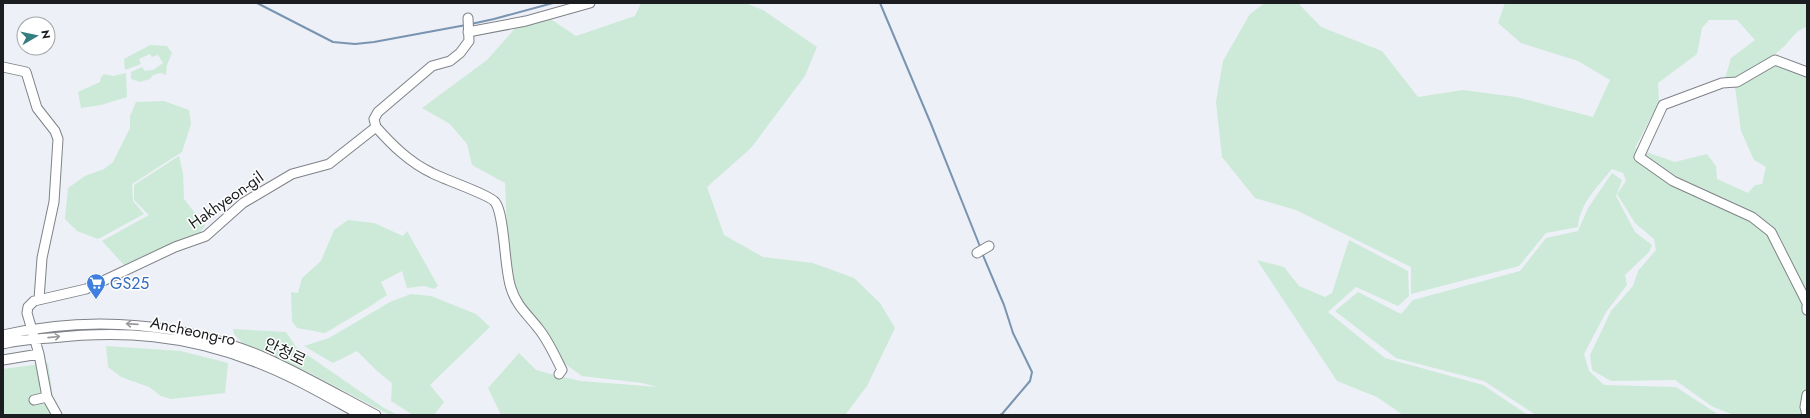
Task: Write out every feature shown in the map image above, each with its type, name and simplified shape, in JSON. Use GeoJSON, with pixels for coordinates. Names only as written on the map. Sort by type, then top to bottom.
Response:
{"type":"FeatureCollection","features":[{"type":"Feature","properties":{"kind":"street"},"geometry":{"type":"LineString","coordinates":[[468,32],[526,22],[590,3]]}},
{"type":"Feature","properties":{"kind":"street"},"geometry":{"type":"LineString","coordinates":[[468,18],[468,41],[460,53],[450,61],[432,66],[378,112],[374,119],[376,127],[396,148],[431,173],[495,201],[500,211],[510,287],[517,304],[539,329],[555,355],[562,370],[559,374]]}},
{"type":"Feature","properties":{"kind":"street"},"geometry":{"type":"LineString","coordinates":[[1807,72],[1775,60],[1737,82],[1722,84],[1663,105],[1639,157],[1673,181],[1752,217],[1770,232],[1807,303],[1807,310]]}},
{"type":"Feature","properties":{"kind":"street"},"geometry":{"type":"LineString","coordinates":[[3,67],[26,72],[37,108],[55,131],[58,139],[54,202],[42,258],[39,299],[31,303],[27,312],[39,354],[48,397],[56,415]]}},
{"type":"Feature","properties":{"kind":"street","name":"Hakhyeon-gil"},"geometry":{"type":"LineString","coordinates":[[39,299],[86,289],[174,247],[206,236],[243,203],[292,174],[329,164],[376,127]]}},
{"type":"Feature","properties":{"kind":"street"},"geometry":{"type":"LineString","coordinates":[[977,253],[989,246]]}},
{"type":"Feature","properties":{"kind":"street","name":"안청로"},"geometry":{"type":"LineString","coordinates":[[32,328],[86,323],[112,323],[169,329],[205,338],[238,347],[267,358],[376,415]]}},
{"type":"Feature","properties":{"kind":"street"},"geometry":{"type":"LineString","coordinates":[[3,334],[32,328]]}},
{"type":"Feature","properties":{"kind":"street","name":"Ancheong-ro"},"geometry":{"type":"LineString","coordinates":[[3,344],[74,335],[126,333],[166,337],[203,345],[255,362],[361,415]]}},
{"type":"Feature","properties":{"kind":"street"},"geometry":{"type":"LineString","coordinates":[[3,360],[39,354]]}},
{"type":"Feature","properties":{"kind":"street"},"geometry":{"type":"LineString","coordinates":[[1807,395],[1805,408],[1807,415]]}},
{"type":"Feature","properties":{"kind":"street"},"geometry":{"type":"LineString","coordinates":[[34,400],[48,397]]}},
{"type":"Feature","properties":{"kind":"green space"},"geometry":{"type":"Polygon","coordinates":[[[641,3],[745,3],[763,10],[817,47],[805,76],[751,148],[707,187],[724,235],[763,257],[813,263],[854,278],[880,303],[895,328],[867,386],[845,415],[501,415],[488,388],[519,353],[536,370],[558,376],[581,381],[658,387],[642,383],[582,376],[565,364],[542,328],[519,302],[513,286],[508,254],[505,183],[472,165],[467,144],[450,124],[422,108],[487,60],[518,25],[549,18],[576,36],[635,16],[641,3]]]}},
{"type":"Feature","properties":{"kind":"green space"},"geometry":{"type":"Polygon","coordinates":[[[1265,3],[1298,3],[1321,27],[1382,51],[1418,97],[1463,90],[1516,97],[1593,117],[1610,80],[1578,61],[1521,43],[1498,23],[1505,3],[1807,3],[1807,27],[1798,31],[1783,48],[1773,56],[1746,72],[1724,82],[1731,58],[1755,40],[1737,20],[1709,20],[1702,28],[1697,54],[1658,83],[1659,102],[1635,148],[1675,162],[1707,154],[1716,166],[1717,179],[1748,193],[1755,185],[1762,184],[1766,167],[1754,160],[1741,131],[1735,87],[1777,64],[1807,77],[1807,415],[1734,415],[1713,407],[1675,380],[1611,381],[1592,370],[1590,355],[1611,311],[1633,286],[1638,271],[1656,250],[1654,239],[1635,223],[1617,194],[1626,181],[1623,173],[1612,169],[1590,195],[1582,210],[1578,227],[1546,233],[1519,266],[1411,294],[1411,267],[1296,210],[1255,198],[1222,157],[1216,102],[1223,61],[1250,14],[1265,3]]]}},
{"type":"Feature","properties":{"kind":"green space"},"geometry":{"type":"Polygon","coordinates":[[[150,45],[167,46],[172,53],[167,65],[166,75],[161,73],[153,75],[150,79],[140,82],[131,79],[131,72],[142,67],[145,71],[153,70],[163,63],[158,55],[152,57],[150,54],[139,59],[141,64],[125,70],[124,59],[150,45]]]}},
{"type":"Feature","properties":{"kind":"green space"},"geometry":{"type":"Polygon","coordinates":[[[126,73],[127,97],[101,105],[81,108],[78,92],[100,82],[101,77],[104,74],[113,76],[126,73]]]}},
{"type":"Feature","properties":{"kind":"green space"},"geometry":{"type":"Polygon","coordinates":[[[164,101],[189,110],[191,124],[182,152],[132,184],[133,201],[144,214],[98,239],[77,231],[65,219],[68,188],[85,176],[104,169],[113,162],[130,128],[130,116],[136,102],[164,101]]]}},
{"type":"Feature","properties":{"kind":"green space"},"geometry":{"type":"Polygon","coordinates":[[[179,156],[183,173],[184,199],[205,226],[198,235],[175,242],[124,265],[102,241],[149,215],[134,200],[134,185],[179,156]]]}},
{"type":"Feature","properties":{"kind":"green space"},"geometry":{"type":"Polygon","coordinates":[[[1612,173],[1622,180],[1616,196],[1635,232],[1652,245],[1649,252],[1625,275],[1627,285],[1606,312],[1584,354],[1589,371],[1604,385],[1676,387],[1719,415],[1536,415],[1484,381],[1396,358],[1335,311],[1358,292],[1401,314],[1413,300],[1520,271],[1546,238],[1578,231],[1588,208],[1612,173]]]}},
{"type":"Feature","properties":{"kind":"green space"},"geometry":{"type":"Polygon","coordinates":[[[348,220],[374,223],[403,236],[407,231],[438,286],[434,289],[424,286],[407,288],[402,271],[381,282],[387,295],[325,333],[297,328],[292,321],[291,292],[298,293],[302,278],[321,261],[334,230],[348,220]]]}},
{"type":"Feature","properties":{"kind":"green space"},"geometry":{"type":"Polygon","coordinates":[[[1349,240],[1408,271],[1409,296],[1398,306],[1356,287],[1328,312],[1385,358],[1483,385],[1528,415],[1403,415],[1377,397],[1337,381],[1257,260],[1284,267],[1299,286],[1325,297],[1332,293],[1349,240]]]}},
{"type":"Feature","properties":{"kind":"green space"},"geometry":{"type":"Polygon","coordinates":[[[411,294],[431,296],[476,314],[490,327],[430,385],[444,402],[434,415],[413,415],[391,401],[392,383],[377,371],[357,351],[333,363],[304,346],[329,338],[390,302],[411,294]]]}},
{"type":"Feature","properties":{"kind":"green space"},"geometry":{"type":"Polygon","coordinates":[[[233,329],[286,332],[296,347],[384,408],[398,415],[390,415],[310,373],[245,346],[234,334],[233,329]]]}},
{"type":"Feature","properties":{"kind":"green space"},"geometry":{"type":"Polygon","coordinates":[[[106,346],[181,351],[228,363],[225,393],[171,399],[161,396],[149,387],[121,377],[108,367],[106,346]]]}},
{"type":"Feature","properties":{"kind":"green space"},"geometry":{"type":"Polygon","coordinates":[[[48,363],[53,396],[63,415],[3,415],[3,369],[48,363]]]}},
{"type":"Feature","properties":{"kind":"waterway"},"geometry":{"type":"LineString","coordinates":[[257,3],[333,42],[355,44],[374,42],[466,25]]}},
{"type":"Feature","properties":{"kind":"waterway"},"geometry":{"type":"LineString","coordinates":[[471,24],[553,3]]}},
{"type":"Feature","properties":{"kind":"waterway"},"geometry":{"type":"LineString","coordinates":[[880,3],[931,124],[981,249]]}},
{"type":"Feature","properties":{"kind":"waterway"},"geometry":{"type":"LineString","coordinates":[[982,253],[1004,305],[1013,333],[1032,372],[1030,381],[1000,415]]}},
{"type":"Feature","properties":{"kind":"place","name":"GS25"},"geometry":{"type":"Point","coordinates":[96,300]}}]}
